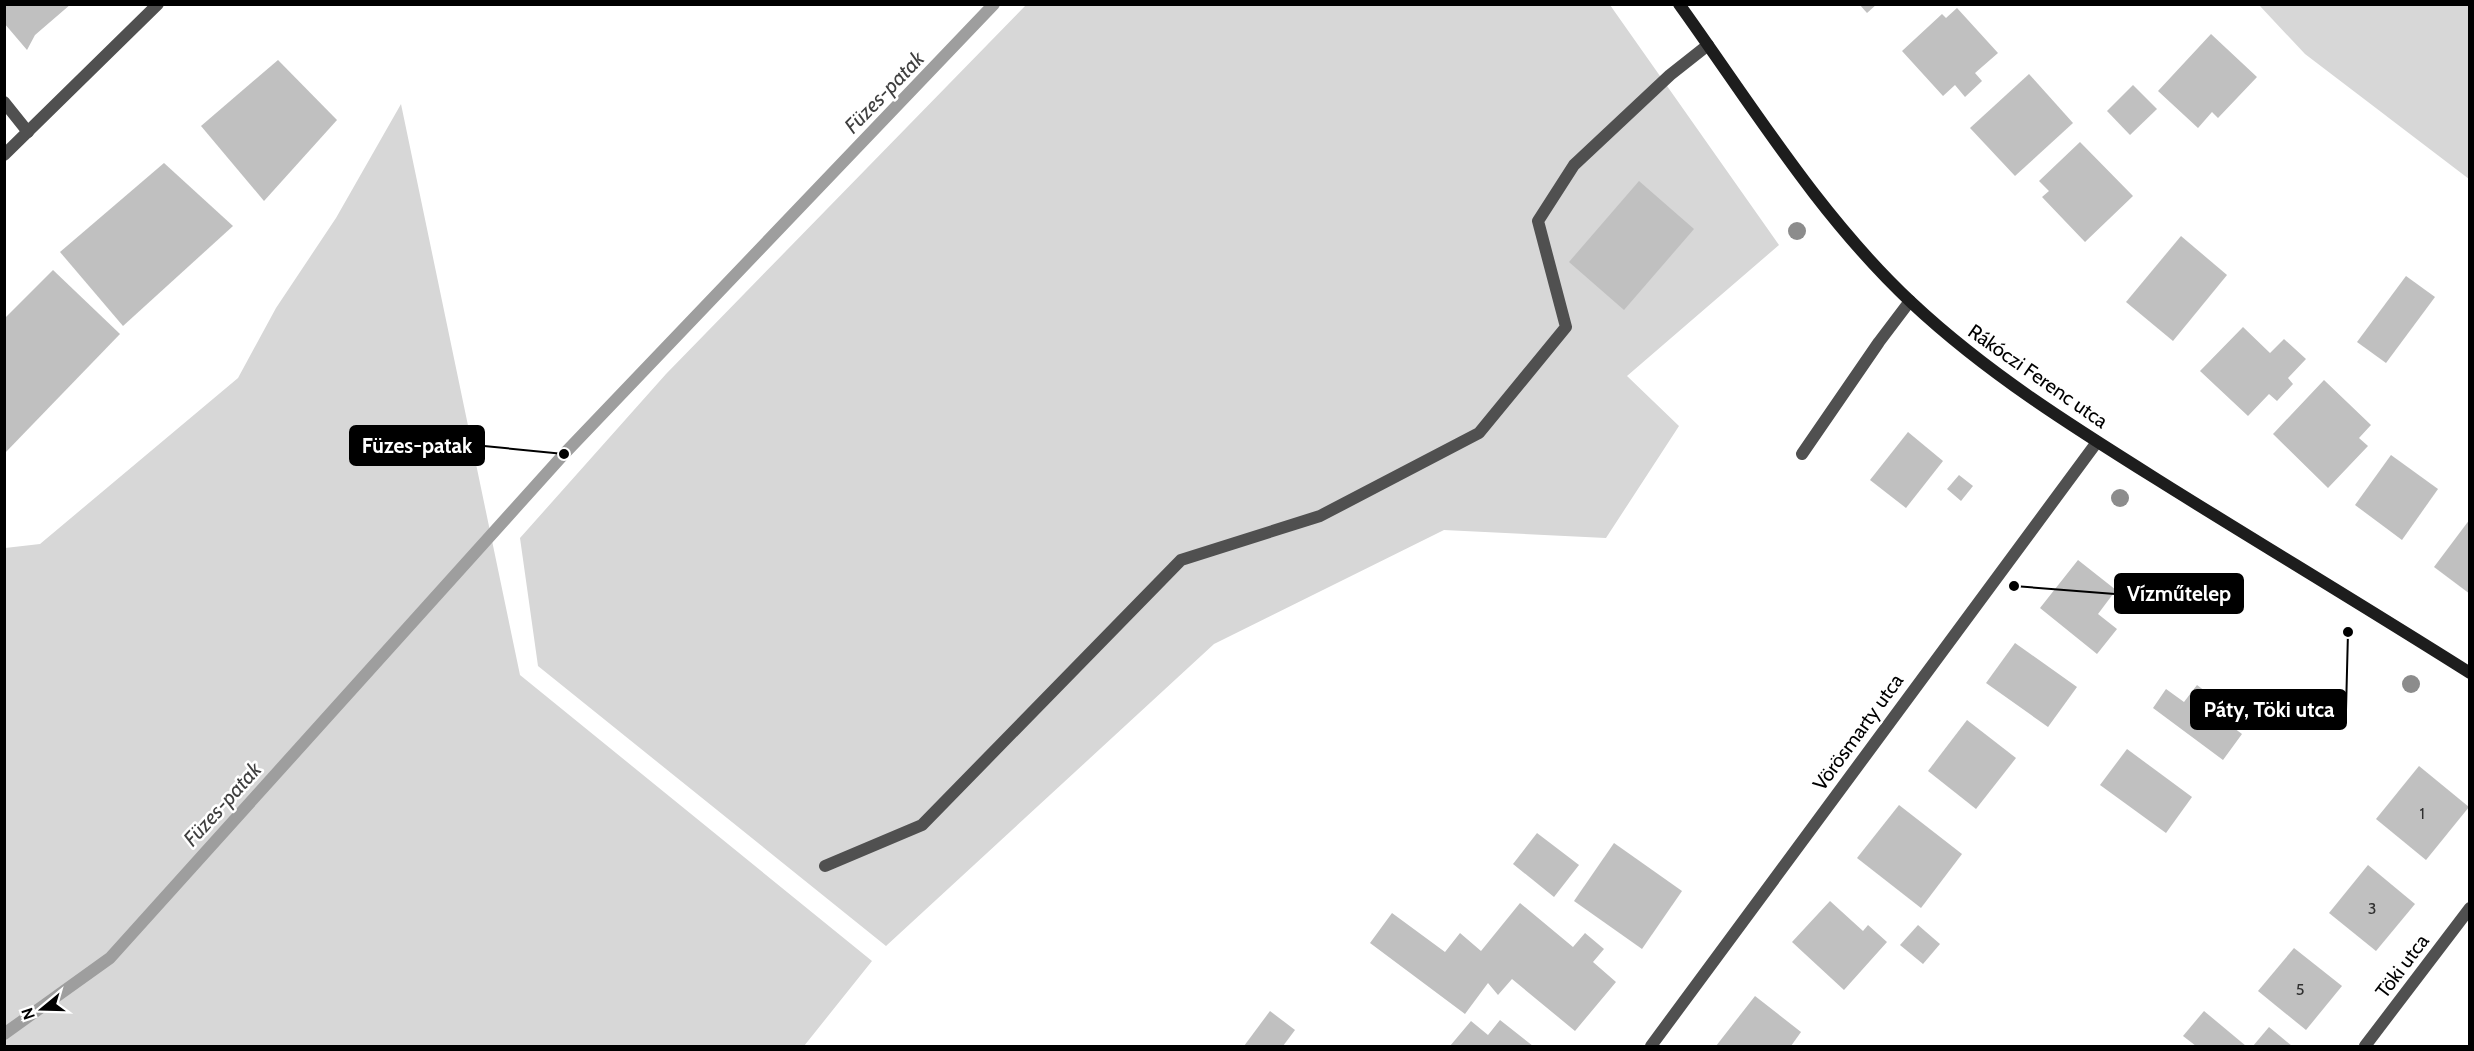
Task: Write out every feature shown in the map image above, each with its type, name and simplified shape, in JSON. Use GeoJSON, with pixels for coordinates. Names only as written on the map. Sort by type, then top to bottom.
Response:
{"type":"FeatureCollection","features":[{"type":"Feature","properties":{"kind":"main road","name":"Rákóczi Ferenc utca"},"geometry":{"type":"LineString","coordinates":[[1679,4],[1810,188],[1857,247],[1946,334],[2017,389],[2097,442],[2469,673]]}},
{"type":"Feature","properties":{"kind":"street"},"geometry":{"type":"LineString","coordinates":[[4,155],[158,4]]}},
{"type":"Feature","properties":{"kind":"street"},"geometry":{"type":"LineString","coordinates":[[825,866],[922,825],[1181,560],[1320,516],[1479,433],[1566,327],[1538,221],[1574,165],[1671,75],[1708,45]]}},
{"type":"Feature","properties":{"kind":"street"},"geometry":{"type":"LineString","coordinates":[[4,102],[28,132]]}},
{"type":"Feature","properties":{"kind":"street"},"geometry":{"type":"LineString","coordinates":[[1802,454],[1910,301]]}},
{"type":"Feature","properties":{"kind":"street","name":"Vörösmarty utca"},"geometry":{"type":"LineString","coordinates":[[1651,1047],[2097,442]]}},
{"type":"Feature","properties":{"kind":"street","name":"Töki utca"},"geometry":{"type":"LineString","coordinates":[[2365,1047],[2469,908]]}},
{"type":"Feature","properties":{"kind":"shaded area"},"geometry":{"type":"Polygon","coordinates":[[[1026,5],[1610,5],[1779,245],[1627,376],[1679,426],[1606,538],[1444,530],[1214,644],[886,946],[538,666],[520,538],[666,374],[1026,5]]]}},
{"type":"Feature","properties":{"kind":"shaded area"},"geometry":{"type":"Polygon","coordinates":[[[2259,5],[2469,5],[2469,179],[2305,54],[2259,5]]]}},
{"type":"Feature","properties":{"kind":"shaded area"},"geometry":{"type":"Polygon","coordinates":[[[401,104],[520,675],[872,961],[804,1046],[5,1046],[5,548],[40,544],[238,378],[276,308],[336,218],[401,104]]]}},
{"type":"Feature","properties":{"kind":"building"},"geometry":{"type":"Polygon","coordinates":[[[4,4],[71,4],[35,35],[27,50],[4,23],[4,4]]]}},
{"type":"Feature","properties":{"kind":"building"},"geometry":{"type":"Polygon","coordinates":[[[1859,4],[1877,4],[1867,13],[1859,4]]]}},
{"type":"Feature","properties":{"kind":"building"},"geometry":{"type":"Polygon","coordinates":[[[1957,8],[1998,53],[1975,73],[1982,81],[1965,97],[1955,85],[1943,96],[1902,51],[1942,14],[1946,18],[1957,8]]]}},
{"type":"Feature","properties":{"kind":"building"},"geometry":{"type":"Polygon","coordinates":[[[2211,34],[2257,77],[2218,118],[2212,112],[2198,128],[2158,91],[2211,34]]]}},
{"type":"Feature","properties":{"kind":"building"},"geometry":{"type":"Polygon","coordinates":[[[278,60],[337,120],[264,201],[201,126],[278,60]]]}},
{"type":"Feature","properties":{"kind":"building"},"geometry":{"type":"Polygon","coordinates":[[[2029,74],[2073,123],[2015,176],[1970,128],[2029,74]]]}},
{"type":"Feature","properties":{"kind":"building"},"geometry":{"type":"Polygon","coordinates":[[[2133,85],[2157,109],[2130,135],[2107,111],[2133,85]]]}},
{"type":"Feature","properties":{"kind":"building"},"geometry":{"type":"Polygon","coordinates":[[[2080,142],[2133,196],[2085,242],[2042,197],[2049,191],[2039,181],[2080,142]]]}},
{"type":"Feature","properties":{"kind":"building"},"geometry":{"type":"Polygon","coordinates":[[[164,163],[233,226],[123,326],[60,252],[164,163]]]}},
{"type":"Feature","properties":{"kind":"building"},"geometry":{"type":"Polygon","coordinates":[[[1639,181],[1694,229],[1624,310],[1569,262],[1639,181]]]}},
{"type":"Feature","properties":{"kind":"building"},"geometry":{"type":"Polygon","coordinates":[[[2181,236],[2227,275],[2173,341],[2126,302],[2181,236]]]}},
{"type":"Feature","properties":{"kind":"building"},"geometry":{"type":"Polygon","coordinates":[[[53,270],[120,334],[4,454],[4,319],[53,270]]]}},
{"type":"Feature","properties":{"kind":"building"},"geometry":{"type":"Polygon","coordinates":[[[2406,276],[2435,297],[2386,363],[2357,342],[2406,276]]]}},
{"type":"Feature","properties":{"kind":"building"},"geometry":{"type":"Polygon","coordinates":[[[2243,327],[2270,353],[2284,339],[2306,359],[2288,378],[2293,384],[2277,401],[2269,394],[2248,416],[2200,371],[2243,327]]]}},
{"type":"Feature","properties":{"kind":"building"},"geometry":{"type":"Polygon","coordinates":[[[2324,380],[2371,425],[2359,438],[2368,446],[2328,488],[2273,434],[2324,380]]]}},
{"type":"Feature","properties":{"kind":"building"},"geometry":{"type":"Polygon","coordinates":[[[1908,432],[1943,461],[1906,508],[1870,480],[1908,432]]]}},
{"type":"Feature","properties":{"kind":"building"},"geometry":{"type":"Polygon","coordinates":[[[2391,455],[2438,489],[2402,540],[2355,505],[2391,455]]]}},
{"type":"Feature","properties":{"kind":"building"},"geometry":{"type":"Polygon","coordinates":[[[1959,475],[1973,486],[1961,501],[1947,489],[1959,475]]]}},
{"type":"Feature","properties":{"kind":"building"},"geometry":{"type":"Polygon","coordinates":[[[2470,519],[2470,594],[2434,567],[2470,519]]]}},
{"type":"Feature","properties":{"kind":"building"},"geometry":{"type":"Polygon","coordinates":[[[2078,560],[2116,590],[2098,614],[2117,629],[2097,654],[2040,608],[2078,560]]]}},
{"type":"Feature","properties":{"kind":"building"},"geometry":{"type":"Polygon","coordinates":[[[2015,643],[2077,687],[2048,727],[1986,683],[2015,643]]]}},
{"type":"Feature","properties":{"kind":"building"},"geometry":{"type":"Polygon","coordinates":[[[2197,685],[2221,703],[2214,713],[2242,734],[2223,760],[2153,708],[2166,689],[2184,702],[2197,685]]]}},
{"type":"Feature","properties":{"kind":"building"},"geometry":{"type":"Polygon","coordinates":[[[1967,720],[2016,758],[1976,809],[1928,771],[1967,720]]]}},
{"type":"Feature","properties":{"kind":"building"},"geometry":{"type":"Polygon","coordinates":[[[2127,749],[2192,797],[2166,833],[2100,785],[2127,749]]]}},
{"type":"Feature","properties":{"kind":"building"},"geometry":{"type":"Polygon","coordinates":[[[2419,766],[2469,807],[2426,860],[2376,819],[2419,766]]]}},
{"type":"Feature","properties":{"kind":"building"},"geometry":{"type":"Polygon","coordinates":[[[1899,805],[1962,854],[1921,908],[1857,858],[1899,805]]]}},
{"type":"Feature","properties":{"kind":"building"},"geometry":{"type":"Polygon","coordinates":[[[1537,833],[1579,865],[1554,897],[1513,864],[1537,833]]]}},
{"type":"Feature","properties":{"kind":"building"},"geometry":{"type":"Polygon","coordinates":[[[1614,843],[1682,891],[1642,949],[1574,901],[1614,843]]]}},
{"type":"Feature","properties":{"kind":"building"},"geometry":{"type":"Polygon","coordinates":[[[2368,865],[2415,904],[2376,951],[2329,913],[2368,865]]]}},
{"type":"Feature","properties":{"kind":"building"},"geometry":{"type":"Polygon","coordinates":[[[1830,901],[1863,931],[1868,925],[1887,942],[1844,990],[1792,942],[1830,901]]]}},
{"type":"Feature","properties":{"kind":"building"},"geometry":{"type":"Polygon","coordinates":[[[1520,903],[1573,947],[1585,933],[1604,949],[1593,962],[1616,982],[1575,1031],[1512,979],[1498,995],[1488,983],[1465,1014],[1370,943],[1392,913],[1445,952],[1460,933],[1481,951],[1520,903]]]}},
{"type":"Feature","properties":{"kind":"building"},"geometry":{"type":"Polygon","coordinates":[[[1918,925],[1940,944],[1923,964],[1900,945],[1918,925]]]}},
{"type":"Feature","properties":{"kind":"building"},"geometry":{"type":"Polygon","coordinates":[[[2294,948],[2342,986],[2306,1030],[2258,991],[2294,948]]]}},
{"type":"Feature","properties":{"kind":"building"},"geometry":{"type":"Polygon","coordinates":[[[1755,996],[1801,1032],[1791,1046],[1716,1046],[1755,996]]]}},
{"type":"Feature","properties":{"kind":"building"},"geometry":{"type":"Polygon","coordinates":[[[1270,1011],[1295,1030],[1283,1046],[1244,1046],[1270,1011]]]}},
{"type":"Feature","properties":{"kind":"building"},"geometry":{"type":"Polygon","coordinates":[[[2204,1011],[2246,1046],[2196,1046],[2183,1036],[2204,1011]]]}},
{"type":"Feature","properties":{"kind":"building"},"geometry":{"type":"Polygon","coordinates":[[[1500,1020],[1533,1046],[1450,1046],[1471,1021],[1488,1035],[1500,1020]]]}},
{"type":"Feature","properties":{"kind":"building"},"geometry":{"type":"Polygon","coordinates":[[[2269,1027],[2292,1046],[2253,1046],[2269,1027]]]}},
{"type":"Feature","properties":{"kind":"waterway","name":"Füzes-patak"},"geometry":{"type":"LineString","coordinates":[[4,1034],[110,958],[564,454],[994,4]]}},
{"type":"Feature","properties":{"kind":"place","name":"Füzes-patak"},"geometry":{"type":"Point","coordinates":[564,454]}},
{"type":"Feature","properties":{"kind":"place","name":"Vízműtelep"},"geometry":{"type":"Point","coordinates":[2014,586]}},
{"type":"Feature","properties":{"kind":"place","name":"Páty, Töki utca"},"geometry":{"type":"Point","coordinates":[2348,632]}}]}
